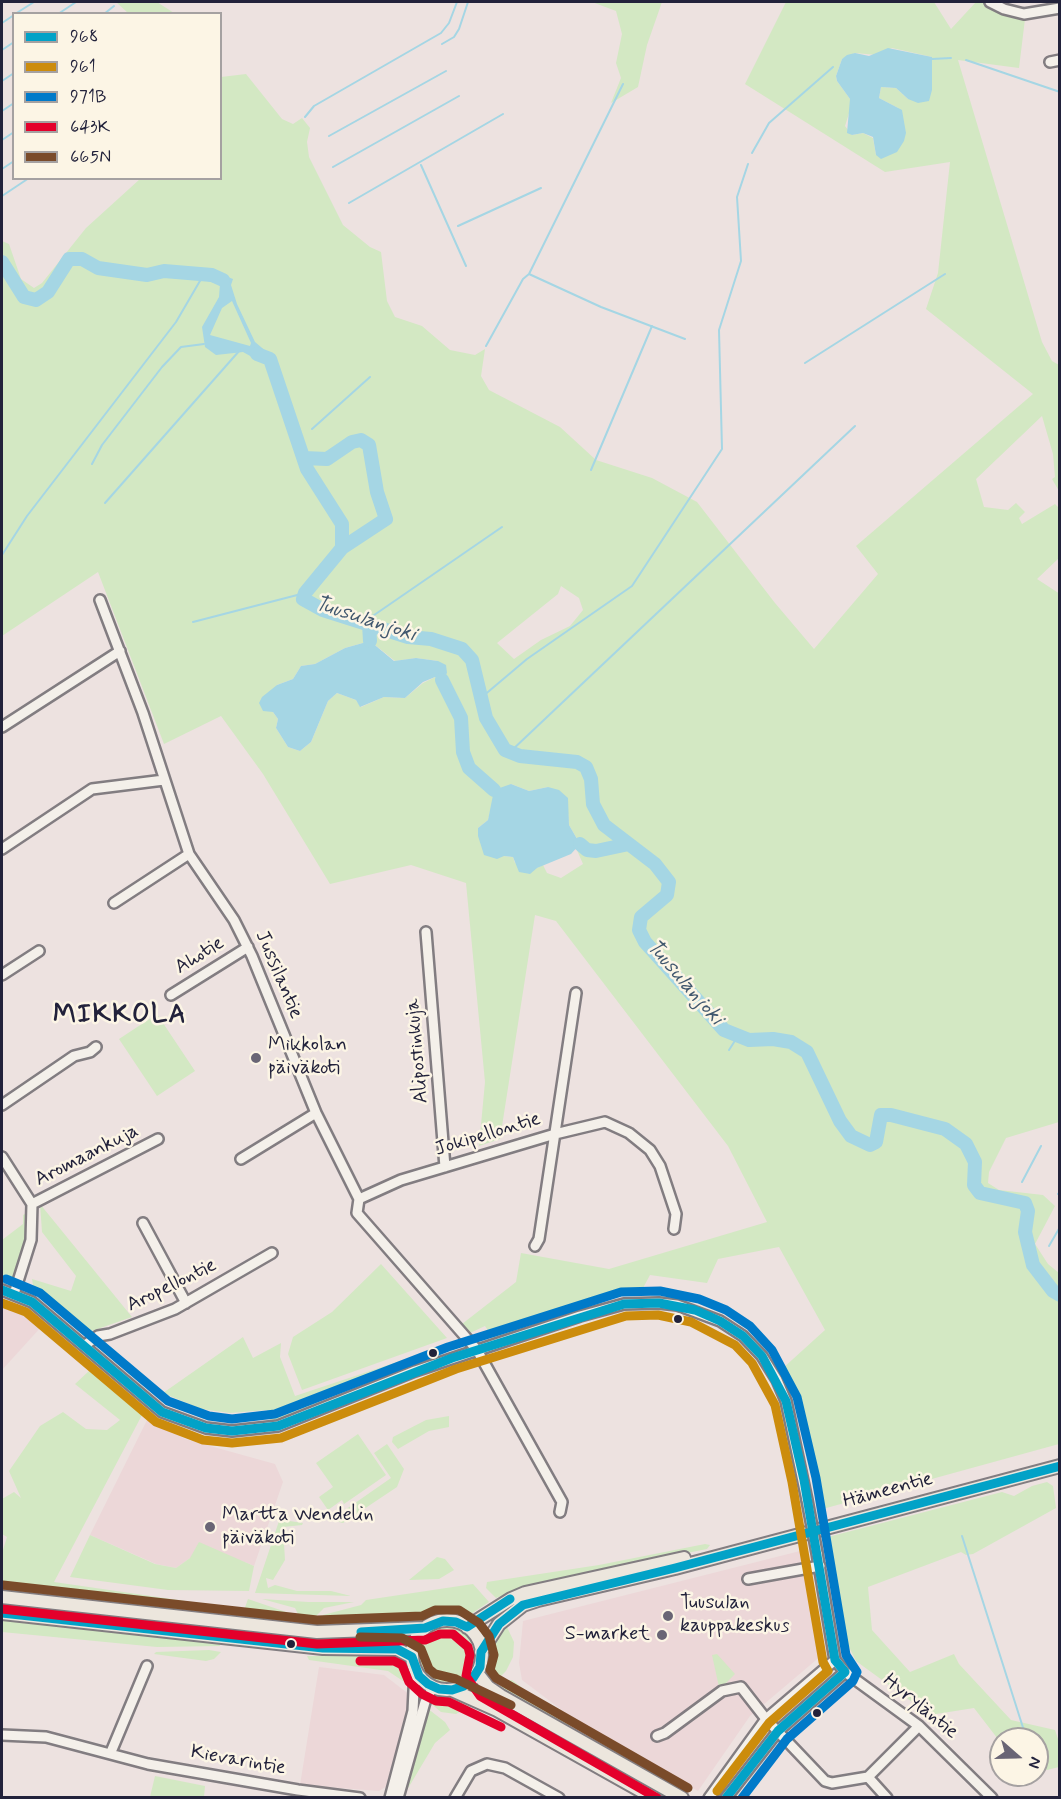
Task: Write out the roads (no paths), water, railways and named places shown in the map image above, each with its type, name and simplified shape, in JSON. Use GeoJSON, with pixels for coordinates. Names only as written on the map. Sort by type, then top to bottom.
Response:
{"type":"FeatureCollection","features":[{"type":"Feature","properties":{"kind":"main road","name":"Hämeentie"},"geometry":{"type":"LineString","coordinates":[[481,1652],[499,1624],[523,1605],[675,1568],[727,1552],[1059,1466]]}},
{"type":"Feature","properties":{"kind":"main road","name":"Hämeentie"},"geometry":{"type":"LineString","coordinates":[[467,1627],[511,1599],[525,1593],[667,1561],[727,1552]]}},
{"type":"Feature","properties":{"kind":"main road"},"geometry":{"type":"LineString","coordinates":[[2,1597],[317,1632],[426,1628],[443,1621],[456,1622],[467,1627],[476,1637],[481,1652],[477,1673],[469,1682],[452,1690]]}},
{"type":"Feature","properties":{"kind":"main road"},"geometry":{"type":"LineString","coordinates":[[2,1613],[323,1648],[397,1649],[412,1657]]}},
{"type":"Feature","properties":{"kind":"main road"},"geometry":{"type":"LineString","coordinates":[[426,1628],[414,1644],[412,1657],[415,1670],[423,1681],[433,1688],[452,1690],[487,1705],[654,1797]]}},
{"type":"Feature","properties":{"kind":"main road"},"geometry":{"type":"LineString","coordinates":[[477,1673],[501,1696],[682,1797]]}},
{"type":"Feature","properties":{"kind":"street"},"geometry":{"type":"LineString","coordinates":[[990,2],[1004,9],[1024,14],[1059,8]]}},
{"type":"Feature","properties":{"kind":"street","name":"Jussilantie"},"geometry":{"type":"LineString","coordinates":[[100,600],[120,651],[189,854],[234,920],[248,947],[316,1113],[360,1199],[357,1213],[477,1350],[562,1502],[560,1512]]}},
{"type":"Feature","properties":{"kind":"street"},"geometry":{"type":"LineString","coordinates":[[2,727],[120,651]]}},
{"type":"Feature","properties":{"kind":"street"},"geometry":{"type":"LineString","coordinates":[[2,849],[92,789],[164,780]]}},
{"type":"Feature","properties":{"kind":"street"},"geometry":{"type":"LineString","coordinates":[[114,903],[189,854]]}},
{"type":"Feature","properties":{"kind":"street","name":"Alipostinkuja"},"geometry":{"type":"LineString","coordinates":[[426,932],[446,1167]]}},
{"type":"Feature","properties":{"kind":"street","name":"Ahotie"},"geometry":{"type":"LineString","coordinates":[[171,995],[248,947]]}},
{"type":"Feature","properties":{"kind":"street"},"geometry":{"type":"LineString","coordinates":[[2,975],[39,951]]}},
{"type":"Feature","properties":{"kind":"street"},"geometry":{"type":"LineString","coordinates":[[534,1246],[539,1239],[576,993]]}},
{"type":"Feature","properties":{"kind":"street"},"geometry":{"type":"LineString","coordinates":[[2,1105],[74,1056],[90,1052],[96,1047]]}},
{"type":"Feature","properties":{"kind":"street"},"geometry":{"type":"LineString","coordinates":[[241,1159],[316,1113]]}},
{"type":"Feature","properties":{"kind":"street","name":"Jokipellontie"},"geometry":{"type":"LineString","coordinates":[[360,1199],[401,1180],[555,1134],[606,1122],[628,1132],[650,1150],[660,1166],[676,1214],[674,1228]]}},
{"type":"Feature","properties":{"kind":"street","name":"Aromaankuja"},"geometry":{"type":"LineString","coordinates":[[32,1204],[158,1139]]}},
{"type":"Feature","properties":{"kind":"street"},"geometry":{"type":"LineString","coordinates":[[2,1158],[32,1204],[31,1240],[14,1294]]}},
{"type":"Feature","properties":{"kind":"street"},"geometry":{"type":"LineString","coordinates":[[143,1223],[186,1303]]}},
{"type":"Feature","properties":{"kind":"street","name":"Aropellontie"},"geometry":{"type":"LineString","coordinates":[[85,1345],[98,1336],[110,1334],[186,1303],[272,1252]]}},
{"type":"Feature","properties":{"kind":"street"},"geometry":{"type":"LineString","coordinates":[[2,1290],[32,1302],[162,1412],[206,1428],[232,1431],[278,1426],[415,1371],[624,1304],[677,1305],[720,1321],[743,1336],[762,1356],[777,1380],[792,1419],[835,1660],[766,1719],[709,1797]]}},
{"type":"Feature","properties":{"kind":"street"},"geometry":{"type":"LineString","coordinates":[[748,1579],[820,1566]]}},
{"type":"Feature","properties":{"kind":"street","name":"Hyryläntie"},"geometry":{"type":"LineString","coordinates":[[835,1660],[845,1672],[919,1726],[992,1797]]}},
{"type":"Feature","properties":{"kind":"street"},"geometry":{"type":"LineString","coordinates":[[111,1752],[147,1666]]}},
{"type":"Feature","properties":{"kind":"street"},"geometry":{"type":"LineString","coordinates":[[390,1797],[413,1712],[415,1670]]}},
{"type":"Feature","properties":{"kind":"street"},"geometry":{"type":"LineString","coordinates":[[726,1797],[778,1731],[845,1672]]}},
{"type":"Feature","properties":{"kind":"street"},"geometry":{"type":"LineString","coordinates":[[657,1736],[722,1691],[741,1687],[766,1719],[825,1781],[832,1783],[868,1778],[919,1726]]}},
{"type":"Feature","properties":{"kind":"street"},"geometry":{"type":"LineString","coordinates":[[398,1797],[425,1702],[433,1688]]}},
{"type":"Feature","properties":{"kind":"street","name":"Kievarintie"},"geometry":{"type":"LineString","coordinates":[[2,1735],[46,1737],[102,1754],[111,1752],[148,1764],[298,1790],[360,1797]]}},
{"type":"Feature","properties":{"kind":"street"},"geometry":{"type":"LineString","coordinates":[[455,1797],[471,1771],[487,1764],[505,1768],[559,1797]]}},
{"type":"Feature","properties":{"kind":"street"},"geometry":{"type":"LineString","coordinates":[[868,1778],[887,1797]]}},
{"type":"Feature","properties":{"kind":"water"},"geometry":{"type":"Polygon","coordinates":[[[888,48],[932,57],[932,90],[929,101],[918,103],[908,99],[896,88],[881,87],[879,98],[902,110],[906,133],[897,152],[881,159],[876,155],[873,137],[863,133],[852,135],[847,133],[850,99],[836,76],[842,59],[847,55],[855,53],[869,56],[888,48]]]}},
{"type":"Feature","properties":{"kind":"water"},"geometry":{"type":"Polygon","coordinates":[[[210,270],[233,279],[231,285],[237,304],[255,342],[274,358],[268,366],[243,352],[216,355],[205,347],[202,327],[219,297],[220,284],[207,281],[210,270]],[[232,301],[222,308],[210,335],[250,346],[251,343],[232,301]]]}},
{"type":"Feature","properties":{"kind":"water"},"geometry":{"type":"Polygon","coordinates":[[[370,641],[394,661],[416,658],[438,661],[446,665],[447,673],[442,680],[435,677],[423,682],[405,698],[384,697],[360,707],[356,700],[337,693],[328,701],[311,742],[300,751],[288,747],[276,728],[278,719],[273,712],[263,711],[259,703],[262,697],[277,685],[293,679],[301,666],[315,664],[345,648],[370,641]]]}},
{"type":"Feature","properties":{"kind":"water"},"geometry":{"type":"Polygon","coordinates":[[[511,784],[529,791],[548,787],[559,790],[568,798],[569,825],[580,844],[571,854],[537,868],[530,874],[519,872],[513,857],[504,856],[497,859],[484,855],[478,828],[488,820],[494,790],[511,784]]]}},
{"type":"Feature","properties":{"kind":"waterway"},"geometry":{"type":"LineString","coordinates":[[18,12],[34,2]]}},
{"type":"Feature","properties":{"kind":"waterway"},"geometry":{"type":"LineString","coordinates":[[61,12],[76,2]]}},
{"type":"Feature","properties":{"kind":"waterway"},"geometry":{"type":"LineString","coordinates":[[305,117],[314,106],[441,33],[449,23],[457,2]]}},
{"type":"Feature","properties":{"kind":"waterway"},"geometry":{"type":"LineString","coordinates":[[442,44],[454,37],[459,29],[468,2]]}},
{"type":"Feature","properties":{"kind":"waterway"},"geometry":{"type":"LineString","coordinates":[[106,12],[114,6]]}},
{"type":"Feature","properties":{"kind":"waterway"},"geometry":{"type":"LineString","coordinates":[[2,23],[12,16]]}},
{"type":"Feature","properties":{"kind":"waterway"},"geometry":{"type":"LineString","coordinates":[[2,50],[12,43]]}},
{"type":"Feature","properties":{"kind":"waterway"},"geometry":{"type":"LineString","coordinates":[[932,59],[951,58]]}},
{"type":"Feature","properties":{"kind":"waterway"},"geometry":{"type":"LineString","coordinates":[[966,60],[1060,92]]}},
{"type":"Feature","properties":{"kind":"waterway"},"geometry":{"type":"LineString","coordinates":[[752,153],[769,123],[833,67]]}},
{"type":"Feature","properties":{"kind":"waterway"},"geometry":{"type":"LineString","coordinates":[[329,136],[446,71]]}},
{"type":"Feature","properties":{"kind":"waterway"},"geometry":{"type":"LineString","coordinates":[[2,81],[12,74]]}},
{"type":"Feature","properties":{"kind":"waterway"},"geometry":{"type":"LineString","coordinates":[[623,84],[529,274],[601,307],[685,339]]}},
{"type":"Feature","properties":{"kind":"waterway"},"geometry":{"type":"LineString","coordinates":[[333,167],[459,96]]}},
{"type":"Feature","properties":{"kind":"waterway"},"geometry":{"type":"LineString","coordinates":[[2,111],[12,104]]}},
{"type":"Feature","properties":{"kind":"waterway"},"geometry":{"type":"LineString","coordinates":[[349,203],[503,114]]}},
{"type":"Feature","properties":{"kind":"waterway"},"geometry":{"type":"LineString","coordinates":[[2,140],[12,133]]}},
{"type":"Feature","properties":{"kind":"waterway"},"geometry":{"type":"LineString","coordinates":[[2,169],[12,162]]}},
{"type":"Feature","properties":{"kind":"waterway"},"geometry":{"type":"LineString","coordinates":[[482,697],[527,659],[632,586],[722,449],[719,330],[741,261],[737,197],[748,164]]}},
{"type":"Feature","properties":{"kind":"waterway"},"geometry":{"type":"LineString","coordinates":[[421,165],[466,266]]}},
{"type":"Feature","properties":{"kind":"waterway"},"geometry":{"type":"LineString","coordinates":[[2,196],[26,180]]}},
{"type":"Feature","properties":{"kind":"waterway"},"geometry":{"type":"LineString","coordinates":[[458,226],[541,188]]}},
{"type":"Feature","properties":{"kind":"waterway","name":"Tuusulanjoki"},"geometry":{"type":"LineString","coordinates":[[2,262],[24,297],[36,300],[48,292],[69,259],[82,259],[98,268],[147,275],[164,271],[212,275],[223,280]]}},
{"type":"Feature","properties":{"kind":"waterway"},"geometry":{"type":"LineString","coordinates":[[2,555],[27,516],[176,322],[204,274]]}},
{"type":"Feature","properties":{"kind":"waterway"},"geometry":{"type":"LineString","coordinates":[[486,346],[523,279],[529,274]]}},
{"type":"Feature","properties":{"kind":"waterway"},"geometry":{"type":"LineString","coordinates":[[805,363],[945,274]]}},
{"type":"Feature","properties":{"kind":"waterway"},"geometry":{"type":"LineString","coordinates":[[591,470],[652,326]]}},
{"type":"Feature","properties":{"kind":"waterway"},"geometry":{"type":"LineString","coordinates":[[92,464],[102,445],[162,367],[181,347],[204,344]]}},
{"type":"Feature","properties":{"kind":"waterway"},"geometry":{"type":"LineString","coordinates":[[105,503],[240,350]]}},
{"type":"Feature","properties":{"kind":"waterway","name":"Tuusulanjoki"},"geometry":{"type":"LineString","coordinates":[[257,354],[270,359],[307,469],[342,524],[342,548],[305,593],[303,599],[323,610],[408,637],[431,639],[462,649],[472,660],[486,718],[505,750],[520,756],[577,762],[586,767],[591,779],[593,804],[604,825],[655,864],[669,882],[667,895],[641,917],[639,930],[645,942],[724,1030],[749,1040],[773,1039],[791,1042],[807,1052],[840,1121],[851,1136],[870,1145],[876,1142],[881,1115],[891,1115],[945,1129],[966,1144],[975,1162],[974,1185],[980,1193],[1025,1203],[1028,1211],[1025,1232],[1033,1265],[1053,1291],[1060,1295]]}},
{"type":"Feature","properties":{"kind":"waterway"},"geometry":{"type":"LineString","coordinates":[[312,429],[370,377]]}},
{"type":"Feature","properties":{"kind":"waterway"},"geometry":{"type":"LineString","coordinates":[[510,752],[855,426]]}},
{"type":"Feature","properties":{"kind":"waterway","name":"Tuusulanjoki"},"geometry":{"type":"LineString","coordinates":[[304,458],[327,459],[352,442],[361,440],[369,445],[377,492],[386,519],[342,548]]}},
{"type":"Feature","properties":{"kind":"waterway"},"geometry":{"type":"LineString","coordinates":[[364,622],[502,527]]}},
{"type":"Feature","properties":{"kind":"waterway"},"geometry":{"type":"LineString","coordinates":[[193,622],[305,593]]}},
{"type":"Feature","properties":{"kind":"waterway"},"geometry":{"type":"LineString","coordinates":[[369,624],[370,641]]}},
{"type":"Feature","properties":{"kind":"waterway"},"geometry":{"type":"LineString","coordinates":[[442,680],[461,718],[463,752],[469,768],[494,790]]}},
{"type":"Feature","properties":{"kind":"waterway"},"geometry":{"type":"LineString","coordinates":[[580,844],[587,850],[596,851],[629,844]]}},
{"type":"Feature","properties":{"kind":"waterway"},"geometry":{"type":"LineString","coordinates":[[729,1050],[738,1036]]}},
{"type":"Feature","properties":{"kind":"waterway"},"geometry":{"type":"LineString","coordinates":[[1022,1182],[1041,1146]]}},
{"type":"Feature","properties":{"kind":"waterway"},"geometry":{"type":"LineString","coordinates":[[1049,1246],[1060,1227]]}},
{"type":"Feature","properties":{"kind":"waterway"},"geometry":{"type":"LineString","coordinates":[[962,1536],[1023,1727]]}},
{"type":"Feature","properties":{"kind":"place","name":"Mikkolan päiväkoti"},"geometry":{"type":"Point","coordinates":[256,1058]}},
{"type":"Feature","properties":{"kind":"place","name":"Martta Wendelin päiväkoti"},"geometry":{"type":"Point","coordinates":[210,1527]}},
{"type":"Feature","properties":{"kind":"place","name":"Tuusulan kauppakeskus"},"geometry":{"type":"Point","coordinates":[668,1616]}},
{"type":"Feature","properties":{"kind":"place","name":"S-market"},"geometry":{"type":"Point","coordinates":[662,1635]}},
{"type":"Feature","properties":{"kind":"district","name":"MIKKOLA"},"geometry":{"type":"Point","coordinates":[120,1017]}}]}
